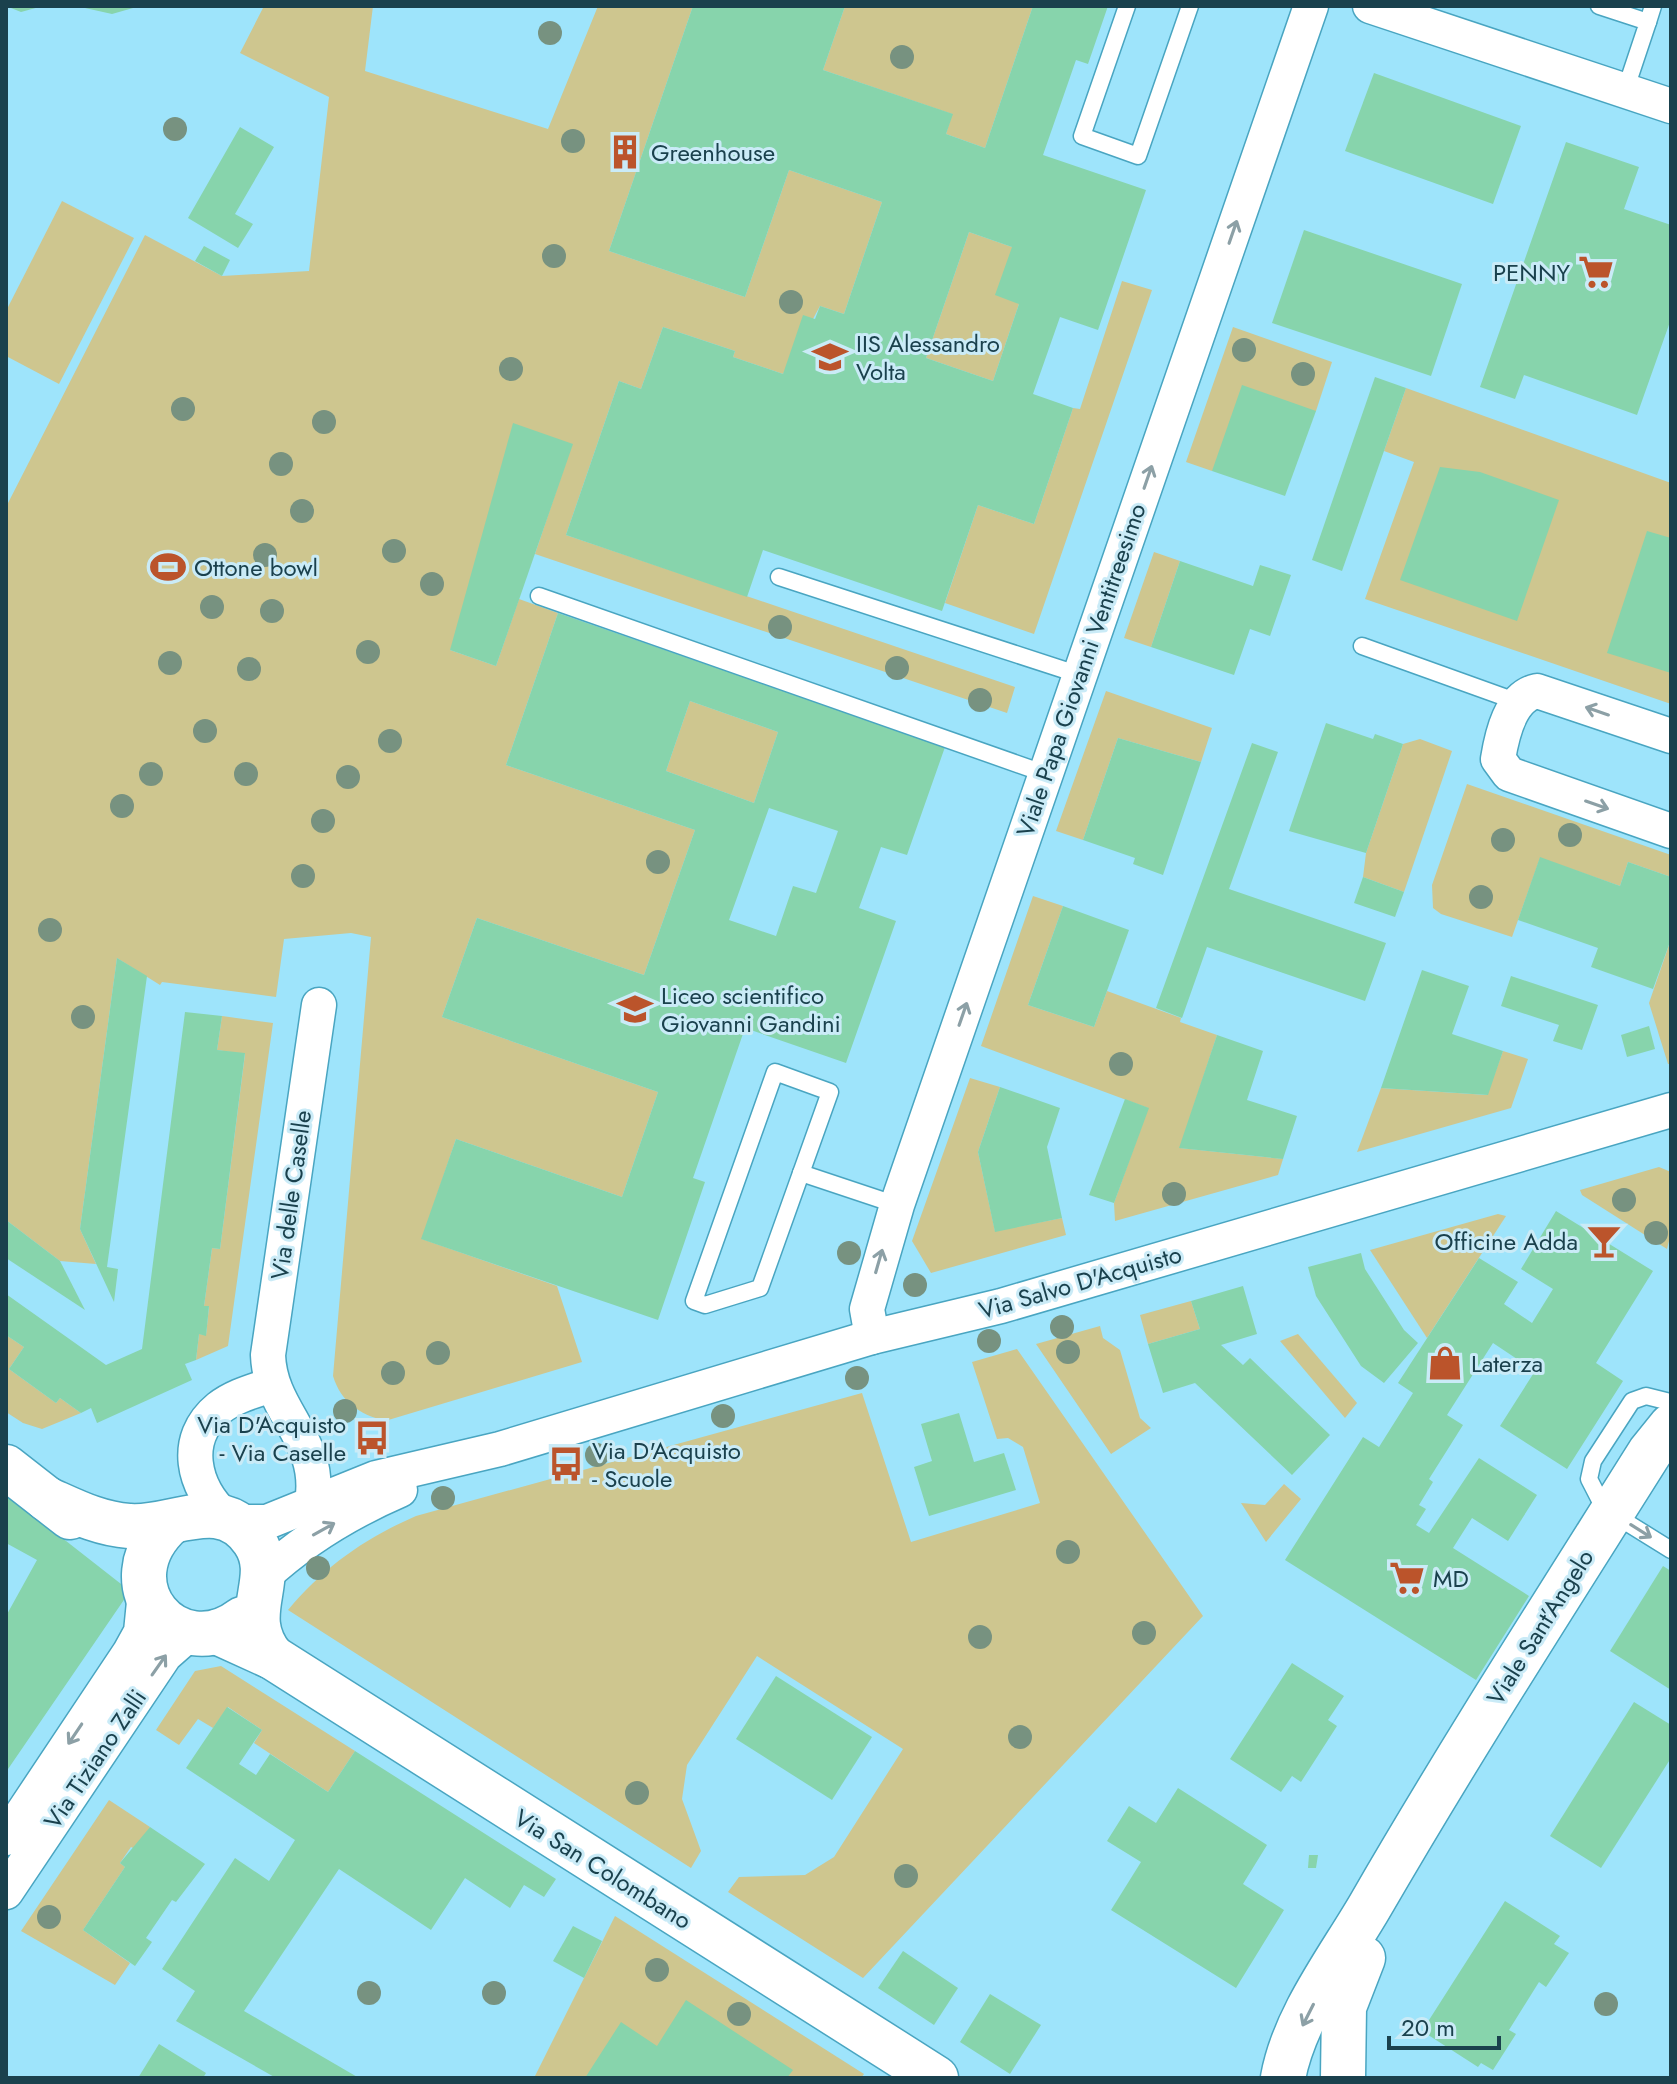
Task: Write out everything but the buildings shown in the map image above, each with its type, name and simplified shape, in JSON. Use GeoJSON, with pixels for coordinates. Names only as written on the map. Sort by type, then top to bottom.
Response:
{"type":"FeatureCollection","features":[{"type":"Feature","properties":{"kind":"street","name":"Viale Papa Giovanni Ventitreesimo"},"geometry":{"type":"LineString","coordinates":[[872,1337],[867,1309],[897,1205],[1311,6]]}},
{"type":"Feature","properties":{"kind":"street"},"geometry":{"type":"LineString","coordinates":[[1370,6],[1671,106]]}},
{"type":"Feature","properties":{"kind":"street"},"geometry":{"type":"LineString","coordinates":[[1671,736],[1537,691],[1526,693],[1518,702],[1500,747],[1501,768],[1509,774],[1671,831]]}},
{"type":"Feature","properties":{"kind":"street","name":"Via delle Caselle"},"geometry":{"type":"LineString","coordinates":[[312,1503],[313,1484],[307,1446],[271,1385],[268,1355],[319,1005]]}},
{"type":"Feature","properties":{"kind":"street","name":"Via Salvo D'Acquisto"},"geometry":{"type":"LineString","coordinates":[[229,1520],[267,1522],[376,1478],[500,1449],[872,1337],[1001,1306],[1668,1113]]}},
{"type":"Feature","properties":{"kind":"street"},"geometry":{"type":"LineString","coordinates":[[271,1385],[228,1402],[202,1427],[195,1449],[195,1471],[210,1504],[254,1541],[261,1558],[261,1587],[255,1617],[258,1634],[272,1657]]}},
{"type":"Feature","properties":{"kind":"street","name":"Viale Sant’Angelo"},"geometry":{"type":"LineString","coordinates":[[1283,2078],[1287,2057],[1313,2005],[1431,1802],[1660,1439],[1671,1401]]}},
{"type":"Feature","properties":{"kind":"street","name":"Via Salvo D'Acquisto"},"geometry":{"type":"LineString","coordinates":[[261,1587],[295,1546],[321,1529],[389,1495],[500,1449]]}},
{"type":"Feature","properties":{"kind":"street","name":"Via San Colombano"},"geometry":{"type":"LineString","coordinates":[[6,1467],[111,1549],[145,1588],[155,1611],[171,1625],[204,1632],[272,1657],[936,2078]]}},
{"type":"Feature","properties":{"kind":"street","name":"Via San Colombano"},"geometry":{"type":"LineString","coordinates":[[47,1499],[108,1523],[150,1526],[206,1513],[229,1520]]}},
{"type":"Feature","properties":{"kind":"street"},"geometry":{"type":"LineString","coordinates":[[145,1588],[147,1551],[170,1523]]}},
{"type":"Feature","properties":{"kind":"street"},"geometry":{"type":"LineString","coordinates":[[204,1632],[247,1614],[261,1587]]}},
{"type":"Feature","properties":{"kind":"street","name":"Via Tiziano Zalli"},"geometry":{"type":"LineString","coordinates":[[6,1838],[130,1652],[141,1632],[145,1588]]}},
{"type":"Feature","properties":{"kind":"street","name":"Via Tiziano Zalli"},"geometry":{"type":"LineString","coordinates":[[6,1892],[165,1655],[204,1632]]}},
{"type":"Feature","properties":{"kind":"street","name":"Viale Sant’Angelo"},"geometry":{"type":"LineString","coordinates":[[1343,2078],[1344,2007],[1431,1802]]}},
{"type":"Feature","properties":{"kind":"lane"},"geometry":{"type":"LineString","coordinates":[[1127,6],[1082,136],[1138,156],[1190,6]]}},
{"type":"Feature","properties":{"kind":"lane"},"geometry":{"type":"LineString","coordinates":[[1599,6],[1650,14],[1625,91]]}},
{"type":"Feature","properties":{"kind":"lane"},"geometry":{"type":"LineString","coordinates":[[779,577],[1080,675]]}},
{"type":"Feature","properties":{"kind":"lane"},"geometry":{"type":"LineString","coordinates":[[539,596],[1046,774]]}},
{"type":"Feature","properties":{"kind":"lane"},"geometry":{"type":"LineString","coordinates":[[1362,646],[1518,702]]}},
{"type":"Feature","properties":{"kind":"lane"},"geometry":{"type":"LineString","coordinates":[[775,1072],[830,1092],[801,1173],[760,1288],[705,1305],[694,1301],[775,1072]]}},
{"type":"Feature","properties":{"kind":"lane"},"geometry":{"type":"LineString","coordinates":[[801,1173],[897,1205]]}},
{"type":"Feature","properties":{"kind":"lane"},"geometry":{"type":"LineString","coordinates":[[1671,1401],[1646,1396],[1632,1401],[1593,1461],[1589,1479],[1610,1515],[1671,1550]]}},
{"type":"Feature","properties":{"kind":"shaded area"},"geometry":{"type":"Polygon","coordinates":[[[264,6],[373,6],[365,71],[548,129],[598,6],[693,6],[609,251],[745,297],[789,170],[882,202],[844,314],[820,306],[783,374],[733,357],[735,351],[663,327],[641,389],[619,381],[566,535],[1015,687],[1007,713],[535,554],[572,444],[450,650],[496,666],[519,599],[558,613],[506,765],[695,830],[644,975],[477,918],[442,1017],[658,1092],[622,1197],[456,1139],[422,1239],[557,1286],[582,1362],[385,1421],[352,1406],[333,1376],[371,937],[351,933],[284,939],[276,997],[162,982],[160,985],[117,958],[80,1229],[96,1264],[60,1261],[6,1220],[6,507],[145,235],[222,276],[309,271],[329,97],[240,53],[264,6]]]}},
{"type":"Feature","properties":{"kind":"shaded area"},"geometry":{"type":"Polygon","coordinates":[[[845,6],[1033,6],[985,148],[946,134],[952,114],[823,70],[845,6]]]}},
{"type":"Feature","properties":{"kind":"shaded area"},"geometry":{"type":"Polygon","coordinates":[[[62,201],[134,238],[59,384],[6,356],[6,311],[62,201]]]}},
{"type":"Feature","properties":{"kind":"shaded area"},"geometry":{"type":"Polygon","coordinates":[[[969,232],[1012,247],[1019,304],[993,381],[926,358],[969,232]]]}},
{"type":"Feature","properties":{"kind":"shaded area"},"geometry":{"type":"Polygon","coordinates":[[[1122,281],[1152,290],[1034,634],[945,603],[978,505],[1034,524],[1073,408],[1080,409],[1122,281]]]}},
{"type":"Feature","properties":{"kind":"shaded area"},"geometry":{"type":"Polygon","coordinates":[[[1233,327],[1332,362],[1316,411],[1212,471],[1186,462],[1233,327]]]}},
{"type":"Feature","properties":{"kind":"shaded area"},"geometry":{"type":"Polygon","coordinates":[[[1406,388],[1671,483],[1671,704],[1365,599],[1414,462],[1384,451],[1406,388]]]}},
{"type":"Feature","properties":{"kind":"shaded area"},"geometry":{"type":"Polygon","coordinates":[[[1154,552],[1180,561],[1151,647],[1124,638],[1154,552]]]}},
{"type":"Feature","properties":{"kind":"shaded area"},"geometry":{"type":"Polygon","coordinates":[[[1106,691],[1212,728],[1201,762],[1118,738],[1083,840],[1056,831],[1106,691]]]}},
{"type":"Feature","properties":{"kind":"shaded area"},"geometry":{"type":"Polygon","coordinates":[[[690,701],[778,732],[754,803],[666,771],[690,701]]]}},
{"type":"Feature","properties":{"kind":"shaded area"},"geometry":{"type":"Polygon","coordinates":[[[1420,739],[1452,751],[1404,892],[1363,877],[1366,853],[1403,744],[1420,739]]]}},
{"type":"Feature","properties":{"kind":"shaded area"},"geometry":{"type":"Polygon","coordinates":[[[1467,784],[1671,855],[1671,877],[1628,862],[1620,886],[1540,858],[1512,937],[1441,914],[1433,908],[1432,885],[1467,784]]]}},
{"type":"Feature","properties":{"kind":"shaded area"},"geometry":{"type":"Polygon","coordinates":[[[1033,896],[1063,906],[1028,1005],[1094,1027],[1107,991],[1181,1018],[1180,1022],[1217,1035],[1180,1148],[1283,1159],[1278,1175],[1115,1221],[1114,1203],[1148,1108],[981,1046],[1033,896]]]}},
{"type":"Feature","properties":{"kind":"shaded area"},"geometry":{"type":"Polygon","coordinates":[[[1671,939],[1671,1064],[1668,1064],[1649,1003],[1671,939]]]}},
{"type":"Feature","properties":{"kind":"shaded area"},"geometry":{"type":"Polygon","coordinates":[[[222,1016],[273,1023],[228,1346],[196,1360],[199,1334],[206,1335],[209,1307],[204,1306],[212,1248],[220,1249],[245,1054],[217,1050],[222,1016]]]}},
{"type":"Feature","properties":{"kind":"shaded area"},"geometry":{"type":"Polygon","coordinates":[[[1503,1051],[1528,1059],[1511,1108],[1357,1152],[1381,1088],[1487,1095],[1503,1051]]]}},
{"type":"Feature","properties":{"kind":"shaded area"},"geometry":{"type":"Polygon","coordinates":[[[970,1078],[1000,1087],[978,1152],[995,1231],[1062,1218],[1066,1235],[931,1273],[912,1241],[970,1078]]]}},
{"type":"Feature","properties":{"kind":"shaded area"},"geometry":{"type":"Polygon","coordinates":[[[1659,1167],[1671,1172],[1671,1233],[1667,1249],[1582,1195],[1580,1190],[1659,1167]]]}},
{"type":"Feature","properties":{"kind":"shaded area"},"geometry":{"type":"Polygon","coordinates":[[[1498,1214],[1506,1216],[1427,1338],[1370,1250],[1498,1214]]]}},
{"type":"Feature","properties":{"kind":"shaded area"},"geometry":{"type":"Polygon","coordinates":[[[1191,1301],[1200,1329],[1148,1344],[1140,1315],[1191,1301]]]}},
{"type":"Feature","properties":{"kind":"shaded area"},"geometry":{"type":"Polygon","coordinates":[[[1100,1326],[1103,1338],[1120,1350],[1140,1418],[1151,1428],[1111,1454],[1036,1344],[1100,1326]]]}},
{"type":"Feature","properties":{"kind":"shaded area"},"geometry":{"type":"Polygon","coordinates":[[[1298,1334],[1357,1403],[1345,1418],[1280,1341],[1298,1334]]]}},
{"type":"Feature","properties":{"kind":"shaded area"},"geometry":{"type":"Polygon","coordinates":[[[6,1335],[24,1347],[9,1369],[56,1403],[60,1398],[81,1413],[42,1429],[23,1423],[6,1412],[6,1335]]]}},
{"type":"Feature","properties":{"kind":"shaded area"},"geometry":{"type":"Polygon","coordinates":[[[1017,1349],[1203,1616],[863,1978],[728,1892],[739,1877],[805,1875],[834,1857],[903,1749],[757,1656],[687,1765],[682,1799],[701,1851],[691,1868],[288,1610],[316,1580],[346,1555],[416,1516],[862,1393],[911,1542],[1040,1503],[1023,1447],[1008,1438],[997,1439],[972,1362],[1017,1349]]]}},
{"type":"Feature","properties":{"kind":"shaded area"},"geometry":{"type":"Polygon","coordinates":[[[1284,1484],[1301,1499],[1266,1542],[1241,1503],[1265,1505],[1284,1484]]]}},
{"type":"Feature","properties":{"kind":"shaded area"},"geometry":{"type":"Polygon","coordinates":[[[221,1666],[355,1751],[328,1792],[254,1743],[262,1730],[228,1707],[213,1728],[198,1719],[179,1745],[156,1730],[195,1671],[221,1666]]]}},
{"type":"Feature","properties":{"kind":"shaded area"},"geometry":{"type":"Polygon","coordinates":[[[109,1800],[150,1827],[135,1849],[131,1847],[120,1863],[125,1867],[83,1930],[130,1963],[115,1985],[21,1931],[109,1800]]]}},
{"type":"Feature","properties":{"kind":"shaded area"},"geometry":{"type":"Polygon","coordinates":[[[615,1916],[864,2074],[861,2078],[534,2078],[615,1916]]]}},
{"type":"Feature","properties":{"kind":"place","name":"Greenhouse"},"geometry":{"type":"Point","coordinates":[625,152]}},
{"type":"Feature","properties":{"kind":"place","name":"PENNY"},"geometry":{"type":"Point","coordinates":[1596,272]}},
{"type":"Feature","properties":{"kind":"place","name":"IIS Alessandro Volta"},"geometry":{"type":"Point","coordinates":[830,357]}},
{"type":"Feature","properties":{"kind":"place","name":"Ottone bowl"},"geometry":{"type":"Point","coordinates":[168,567]}},
{"type":"Feature","properties":{"kind":"place","name":"Liceo scientifico Giovanni Gandini"},"geometry":{"type":"Point","coordinates":[635,1009]}},
{"type":"Feature","properties":{"kind":"place","name":"Officine Adda"},"geometry":{"type":"Point","coordinates":[1604,1241]}},
{"type":"Feature","properties":{"kind":"place","name":"Laterza"},"geometry":{"type":"Point","coordinates":[1445,1363]}},
{"type":"Feature","properties":{"kind":"place","name":"Via D'Acquisto - Via Caselle"},"geometry":{"type":"Point","coordinates":[372,1438]}},
{"type":"Feature","properties":{"kind":"place","name":"Via D'Acquisto - Scuole"},"geometry":{"type":"Point","coordinates":[566,1464]}},
{"type":"Feature","properties":{"kind":"place","name":"MD"},"geometry":{"type":"Point","coordinates":[1407,1578]}}]}
